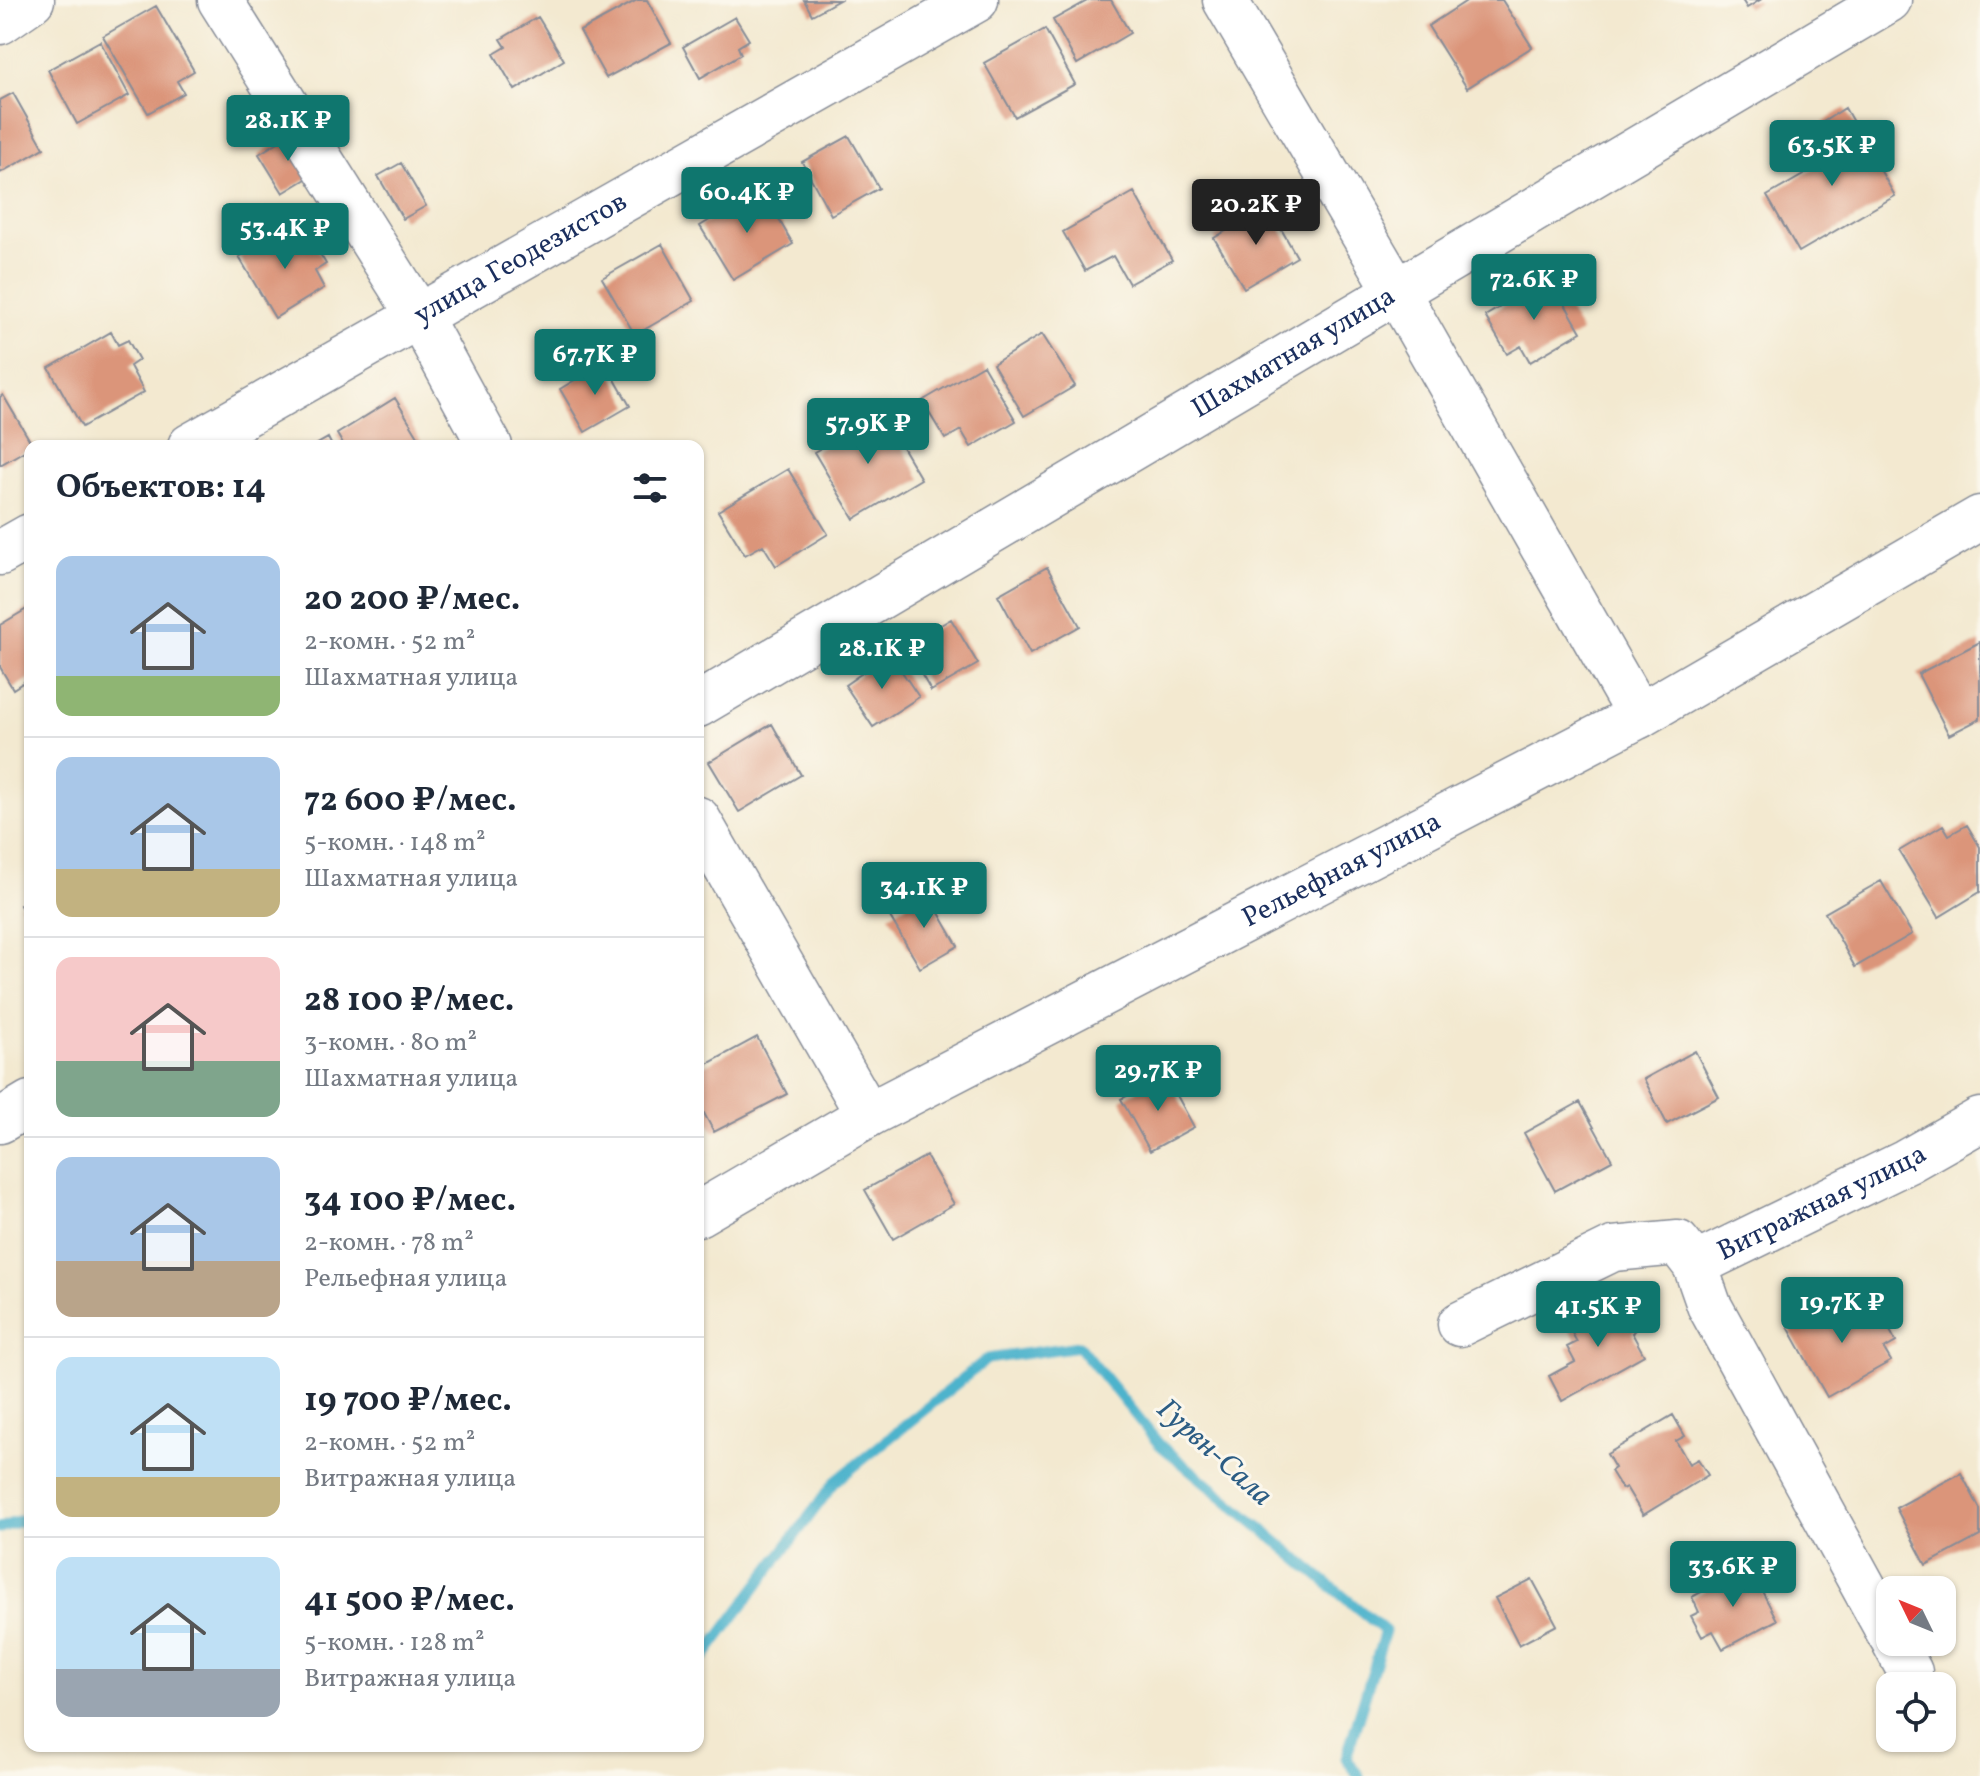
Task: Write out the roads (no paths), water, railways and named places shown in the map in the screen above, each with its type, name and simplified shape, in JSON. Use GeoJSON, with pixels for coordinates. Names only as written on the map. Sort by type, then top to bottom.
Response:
{"type":"FeatureCollection","features":[{"type":"Feature","properties":{"kind":"street"},"geometry":{"type":"LineString","coordinates":[[0,22],[32,0]]}},
{"type":"Feature","properties":{"kind":"street"},"geometry":{"type":"LineString","coordinates":[[220,0],[419,316],[487,440]]}},
{"type":"Feature","properties":{"kind":"street","name":"улица Геодезистов"},"geometry":{"type":"LineString","coordinates":[[201,440],[976,0]]}},
{"type":"Feature","properties":{"kind":"street"},"geometry":{"type":"LineString","coordinates":[[1225,0],[1397,292],[1639,716]]}},
{"type":"Feature","properties":{"kind":"street","name":"Шахматная улица"},"geometry":{"type":"LineString","coordinates":[[704,701],[1889,0]]}},
{"type":"Feature","properties":{"kind":"street","name":"Рельефная улица"},"geometry":{"type":"LineString","coordinates":[[704,1211],[868,1115],[1639,716],[1980,518]]}},
{"type":"Feature","properties":{"kind":"street"},"geometry":{"type":"LineString","coordinates":[[0,553],[24,539]]}},
{"type":"Feature","properties":{"kind":"street"},"geometry":{"type":"LineString","coordinates":[[704,829],[868,1115]]}},
{"type":"Feature","properties":{"kind":"street"},"geometry":{"type":"LineString","coordinates":[[0,1121],[24,1107]]}},
{"type":"Feature","properties":{"kind":"street","name":"Витражная улица"},"geometry":{"type":"LineString","coordinates":[[1876,1610],[1709,1305],[1695,1265],[1906,1162],[1980,1120]]}},
{"type":"Feature","properties":{"kind":"street"},"geometry":{"type":"LineString","coordinates":[[1460,1324],[1613,1249],[1678,1243],[1695,1265]]}},
{"type":"Feature","properties":{"kind":"waterway","name":"Гурвн-Сала"},"geometry":{"type":"LineString","coordinates":[[704,1657],[835,1482],[987,1359],[1079,1346],[1159,1444],[1385,1631],[1346,1758],[1359,1776]]}},
{"type":"Feature","properties":{"kind":"waterway","name":"Гурвн-Сала"},"geometry":{"type":"LineString","coordinates":[[0,1528],[24,1519]]}}]}
